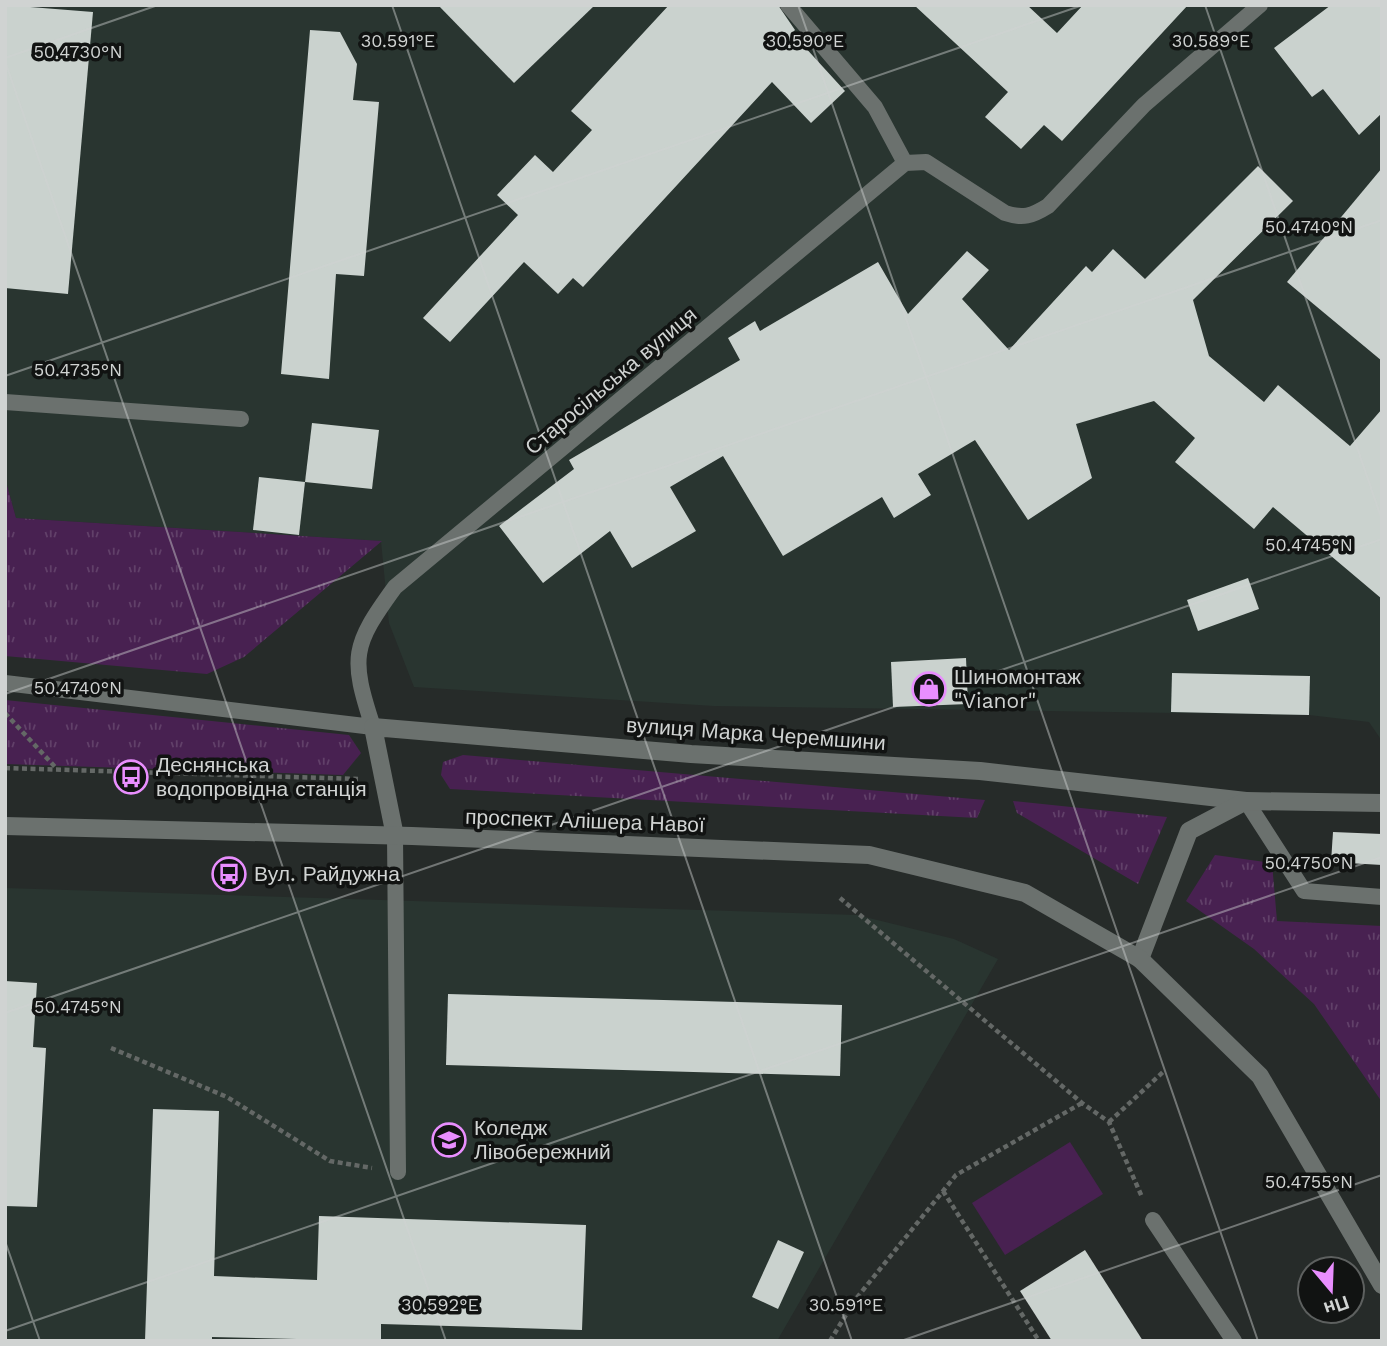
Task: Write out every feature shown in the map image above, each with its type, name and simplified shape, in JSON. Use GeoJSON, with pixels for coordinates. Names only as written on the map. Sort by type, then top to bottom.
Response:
{"type":"FeatureCollection","features":[{"type":"Feature","properties":{"kind":"street"},"geometry":{"type":"LineString","coordinates":[[373,727],[395,836]]}},
{"type":"Feature","properties":{"kind":"street","name":"вулиця Марка Черемшини"},"geometry":{"type":"LineString","coordinates":[[373,727],[691,754],[980,771],[1246,801],[1382,803]]}},
{"type":"Feature","properties":{"kind":"street","name":"вулиця Марка Черемшини"},"geometry":{"type":"LineString","coordinates":[[1140,959],[1189,831],[1246,801]]}},
{"type":"Feature","properties":{"kind":"street","name":"проспект Алішера Навої"},"geometry":{"type":"LineString","coordinates":[[5,826],[395,836],[869,855],[1025,892],[1140,959],[1260,1076],[1382,1285]]}},
{"type":"Feature","properties":{"kind":"lane"},"geometry":{"type":"LineString","coordinates":[[788,5],[875,107],[905,163],[926,162],[1005,213],[1020,218],[1035,215],[1048,206],[1144,105],[1260,5]]}},
{"type":"Feature","properties":{"kind":"lane","name":"Старосільська вулиця"},"geometry":{"type":"LineString","coordinates":[[373,727],[358,668],[361,638],[395,587],[905,163]]}},
{"type":"Feature","properties":{"kind":"lane"},"geometry":{"type":"LineString","coordinates":[[5,402],[241,419]]}},
{"type":"Feature","properties":{"kind":"lane"},"geometry":{"type":"LineString","coordinates":[[5,683],[373,727]]}},
{"type":"Feature","properties":{"kind":"lane"},"geometry":{"type":"LineString","coordinates":[[1246,801],[1304,891],[1382,897]]}},
{"type":"Feature","properties":{"kind":"lane"},"geometry":{"type":"LineString","coordinates":[[395,836],[398,1172]]}},
{"type":"Feature","properties":{"kind":"lane"},"geometry":{"type":"LineString","coordinates":[[1153,1220],[1234,1341]]}},
{"type":"Feature","properties":{"kind":"path"},"geometry":{"type":"LineString","coordinates":[[5,713],[58,769]]}},
{"type":"Feature","properties":{"kind":"path"},"geometry":{"type":"LineString","coordinates":[[5,768],[383,780]]}},
{"type":"Feature","properties":{"kind":"path"},"geometry":{"type":"LineString","coordinates":[[840,898],[1082,1103],[1109,1122],[1153,1220]]}},
{"type":"Feature","properties":{"kind":"path"},"geometry":{"type":"LineString","coordinates":[[111,1048],[227,1097],[330,1161],[398,1172]]}},
{"type":"Feature","properties":{"kind":"path"},"geometry":{"type":"LineString","coordinates":[[1109,1122],[1163,1072]]}},
{"type":"Feature","properties":{"kind":"path"},"geometry":{"type":"LineString","coordinates":[[830,1341],[855,1300],[956,1175],[1082,1103]]}},
{"type":"Feature","properties":{"kind":"path"},"geometry":{"type":"LineString","coordinates":[[943,1191],[1039,1341]]}},
{"type":"Feature","properties":{"kind":"shaded area"},"geometry":{"type":"Polygon","coordinates":[[[5,5],[1382,5],[1382,741],[1369,722],[1309,715],[714,706],[414,687],[389,623],[381,541],[16,518],[5,478],[5,5]]]}},
{"type":"Feature","properties":{"kind":"shaded area","name":"Коледж Лівобережний"},"geometry":{"type":"Polygon","coordinates":[[[5,888],[857,915],[954,939],[998,959],[777,1341],[5,1341],[5,888]]]}},
{"type":"Feature","properties":{"kind":"green space"},"geometry":{"type":"Polygon","coordinates":[[[5,478],[16,518],[382,541],[244,657],[207,674],[5,656],[5,478]]]}},
{"type":"Feature","properties":{"kind":"green space"},"geometry":{"type":"Polygon","coordinates":[[[5,700],[349,735],[361,753],[343,775],[5,764],[5,700]]]}},
{"type":"Feature","properties":{"kind":"green space"},"geometry":{"type":"Polygon","coordinates":[[[463,755],[985,800],[977,818],[450,789],[441,775],[443,762],[463,755]]]}},
{"type":"Feature","properties":{"kind":"green space"},"geometry":{"type":"Polygon","coordinates":[[[1013,801],[1167,817],[1138,884],[1017,813],[1013,801]]]}},
{"type":"Feature","properties":{"kind":"green space"},"geometry":{"type":"Polygon","coordinates":[[[1215,855],[1272,863],[1277,921],[1382,926],[1382,1102],[1314,1004],[1254,949],[1186,901],[1215,855]]]}},
{"type":"Feature","properties":{"kind":"green space"},"geometry":{"type":"Polygon","coordinates":[[[1070,1142],[1103,1194],[1005,1255],[972,1203],[1070,1142]]]}},
{"type":"Feature","properties":{"kind":"building"},"geometry":{"type":"Polygon","coordinates":[[[5,5],[93,12],[68,294],[5,288],[5,5]]]}},
{"type":"Feature","properties":{"kind":"building"},"geometry":{"type":"Polygon","coordinates":[[[438,5],[595,5],[514,83],[438,5]]]}},
{"type":"Feature","properties":{"kind":"building"},"geometry":{"type":"Polygon","coordinates":[[[669,5],[778,5],[795,30],[792,33],[845,91],[811,123],[772,82],[583,287],[573,278],[558,294],[524,262],[450,342],[423,318],[518,215],[497,195],[535,155],[553,172],[592,130],[571,111],[669,5]]]}},
{"type":"Feature","properties":{"kind":"building"},"geometry":{"type":"Polygon","coordinates":[[[914,5],[1027,5],[1057,33],[1083,5],[1188,5],[1062,141],[1044,125],[1021,149],[985,117],[1008,92],[914,5]]]}},
{"type":"Feature","properties":{"kind":"building"},"geometry":{"type":"Polygon","coordinates":[[[1331,5],[1382,5],[1382,113],[1359,135],[1323,89],[1312,97],[1274,48],[1331,5]]]}},
{"type":"Feature","properties":{"kind":"building"},"geometry":{"type":"Polygon","coordinates":[[[310,30],[340,32],[357,64],[353,100],[379,102],[364,276],[336,274],[329,379],[281,374],[310,30]]]}},
{"type":"Feature","properties":{"kind":"building"},"geometry":{"type":"Polygon","coordinates":[[[1258,166],[1293,201],[1193,300],[1209,356],[1264,402],[1278,385],[1350,446],[1382,409],[1382,599],[1273,507],[1254,529],[1175,462],[1195,438],[1154,401],[1076,424],[1092,478],[1028,520],[975,440],[918,474],[931,495],[894,518],[882,497],[783,556],[723,456],[670,487],[696,531],[632,568],[610,531],[543,583],[499,526],[574,469],[569,460],[740,360],[728,338],[755,321],[760,331],[878,262],[908,314],[967,251],[989,270],[962,299],[1009,350],[1086,266],[1092,272],[1113,249],[1145,279],[1258,166]]]}},
{"type":"Feature","properties":{"kind":"building"},"geometry":{"type":"Polygon","coordinates":[[[1382,168],[1382,361],[1287,282],[1382,168]]]}},
{"type":"Feature","properties":{"kind":"building"},"geometry":{"type":"Polygon","coordinates":[[[312,423],[379,430],[372,489],[305,482],[312,423]]]}},
{"type":"Feature","properties":{"kind":"building"},"geometry":{"type":"Polygon","coordinates":[[[259,477],[305,482],[299,535],[253,530],[259,477]]]}},
{"type":"Feature","properties":{"kind":"building"},"geometry":{"type":"Polygon","coordinates":[[[1248,578],[1259,609],[1198,631],[1187,600],[1248,578]]]}},
{"type":"Feature","properties":{"kind":"building"},"geometry":{"type":"Polygon","coordinates":[[[966,658],[968,704],[893,707],[891,662],[966,658]]]}},
{"type":"Feature","properties":{"kind":"building"},"geometry":{"type":"Polygon","coordinates":[[[1172,673],[1310,676],[1309,715],[1171,712],[1172,673]]]}},
{"type":"Feature","properties":{"kind":"building"},"geometry":{"type":"Polygon","coordinates":[[[1333,832],[1382,834],[1382,865],[1331,862],[1333,832]]]}},
{"type":"Feature","properties":{"kind":"building"},"geometry":{"type":"Polygon","coordinates":[[[5,981],[37,983],[33,1047],[46,1048],[37,1207],[5,1206],[5,981]]]}},
{"type":"Feature","properties":{"kind":"building"},"geometry":{"type":"Polygon","coordinates":[[[448,994],[842,1005],[840,1076],[446,1065],[448,994]]]}},
{"type":"Feature","properties":{"kind":"building"},"geometry":{"type":"Polygon","coordinates":[[[153,1109],[219,1111],[214,1276],[317,1280],[319,1216],[586,1225],[582,1330],[381,1324],[381,1341],[212,1337],[212,1341],[145,1341],[153,1109]]]}},
{"type":"Feature","properties":{"kind":"building"},"geometry":{"type":"Polygon","coordinates":[[[778,1240],[804,1252],[778,1309],[752,1297],[778,1240]]]}},
{"type":"Feature","properties":{"kind":"building"},"geometry":{"type":"Polygon","coordinates":[[[1085,1250],[1143,1341],[1052,1341],[1020,1291],[1085,1250]]]}},
{"type":"Feature","properties":{"kind":"place","name":"Шиномонтаж \"Vianor\""},"geometry":{"type":"Point","coordinates":[929,689]}},
{"type":"Feature","properties":{"kind":"place","name":"Деснянська водопровідна станція"},"geometry":{"type":"Point","coordinates":[131,777]}},
{"type":"Feature","properties":{"kind":"place","name":"Вул. Райдужна"},"geometry":{"type":"Point","coordinates":[229,874]}},
{"type":"Feature","properties":{"kind":"place","name":"Коледж Лівобережний"},"geometry":{"type":"Point","coordinates":[449,1140]}}]}
